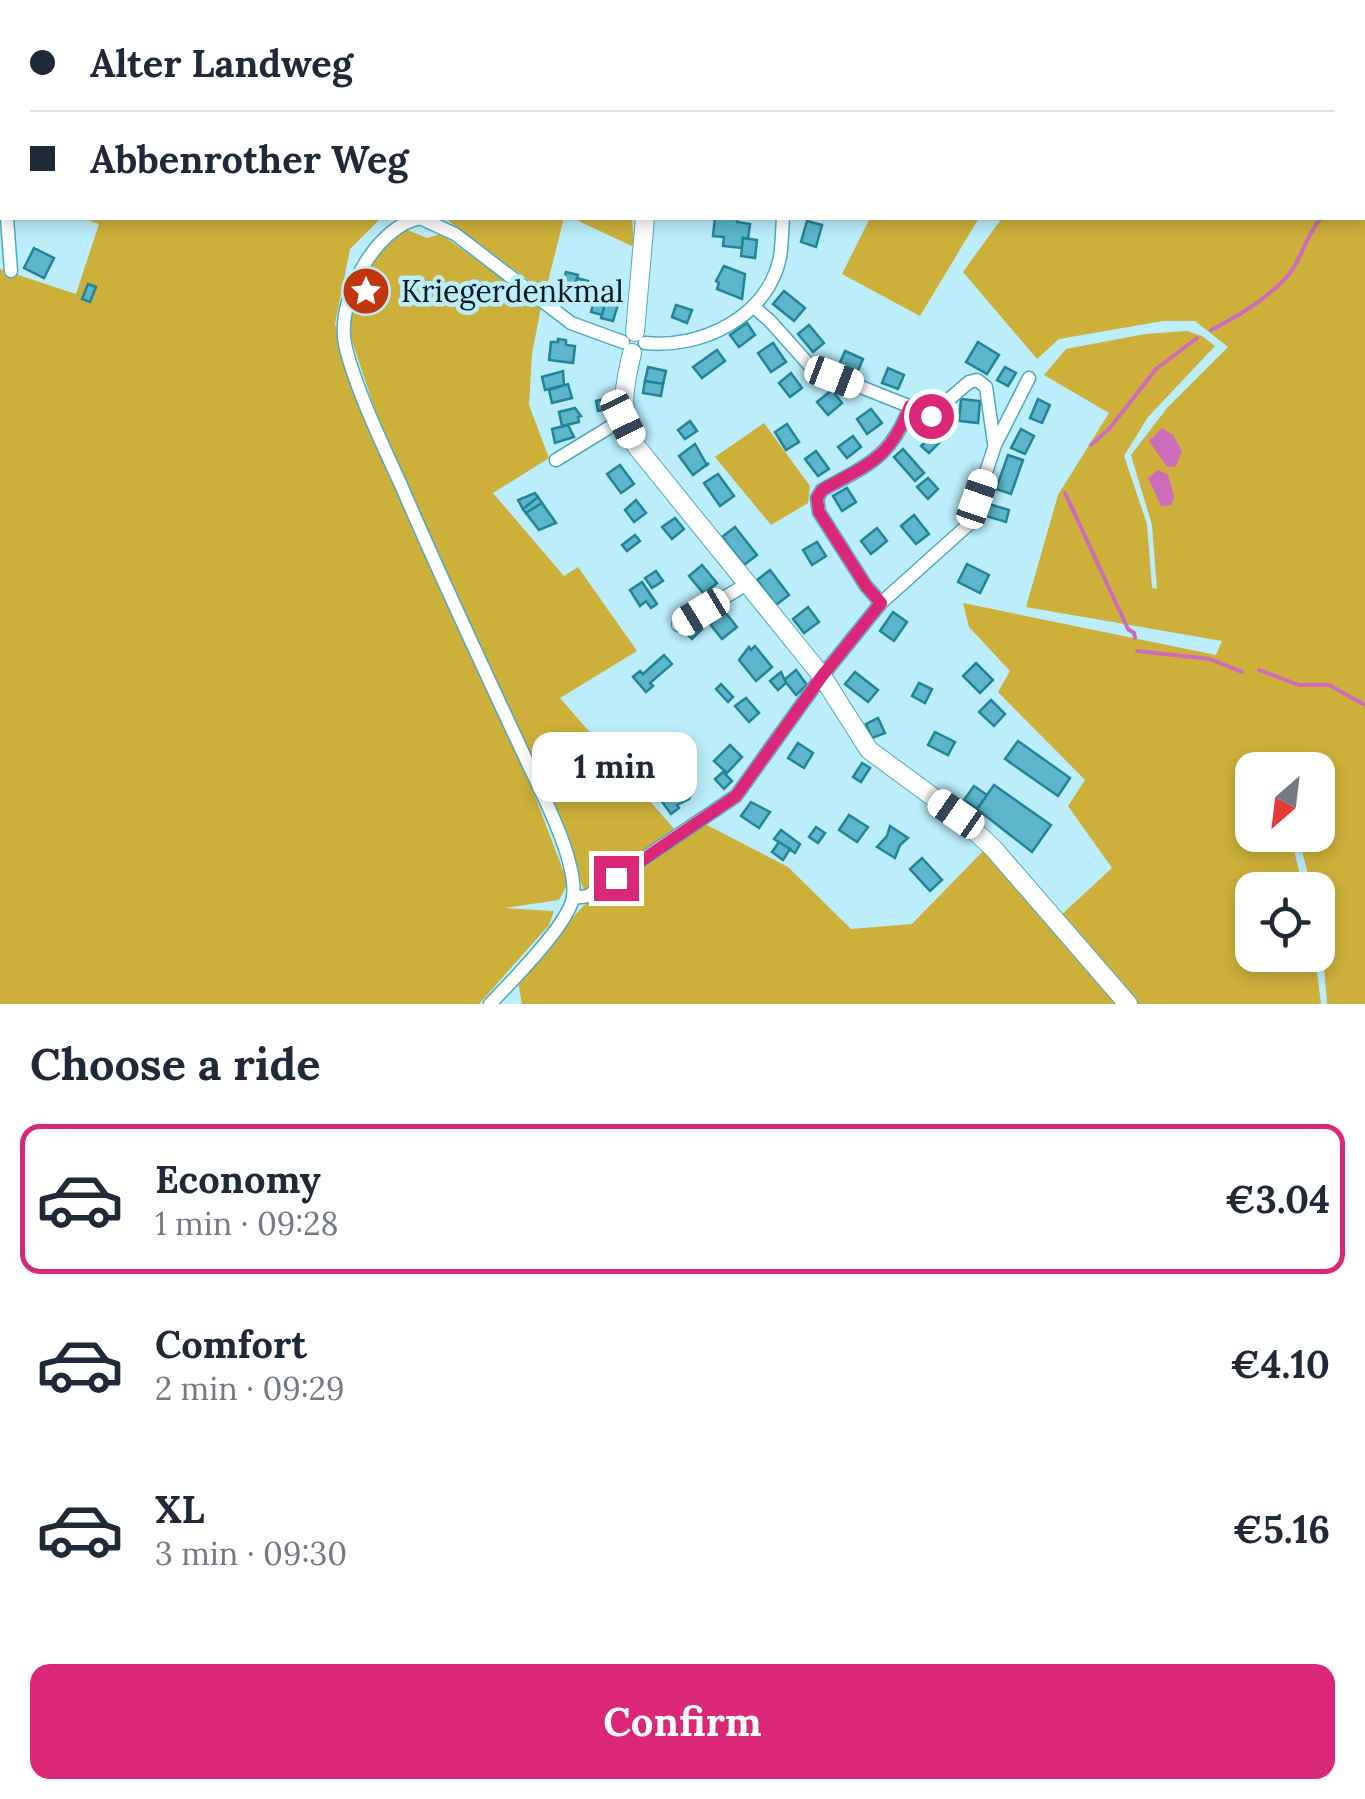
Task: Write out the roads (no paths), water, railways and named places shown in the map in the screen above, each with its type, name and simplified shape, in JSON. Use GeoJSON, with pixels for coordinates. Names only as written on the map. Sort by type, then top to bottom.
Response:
{"type":"FeatureCollection","features":[{"type":"Feature","properties":{"kind":"street"},"geometry":{"type":"LineString","coordinates":[[7,220],[11,271]]}},
{"type":"Feature","properties":{"kind":"street"},"geometry":{"type":"LineString","coordinates":[[406,220],[392,230],[364,263],[345,320],[345,342],[386,451],[574,873],[573,898],[556,929],[490,1004]]}},
{"type":"Feature","properties":{"kind":"street"},"geometry":{"type":"LineString","coordinates":[[425,220],[456,234],[571,323],[634,343],[695,340],[754,308],[780,259],[783,220]]}},
{"type":"Feature","properties":{"kind":"street"},"geometry":{"type":"LineString","coordinates":[[645,220],[623,419],[636,446],[822,676],[869,750],[956,814],[1085,950],[1128,1004]]}},
{"type":"Feature","properties":{"kind":"street"},"geometry":{"type":"LineString","coordinates":[[754,308],[770,320],[811,366],[931,416],[969,382],[977,380],[986,387],[994,445]]}},
{"type":"Feature","properties":{"kind":"street"},"geometry":{"type":"LineString","coordinates":[[573,898],[588,896],[736,796],[822,676],[881,603],[969,524],[994,445],[1029,378]]}},
{"type":"Feature","properties":{"kind":"street"},"geometry":{"type":"LineString","coordinates":[[881,603],[819,512],[817,498],[822,490],[876,460],[898,436],[910,406]]}},
{"type":"Feature","properties":{"kind":"street"},"geometry":{"type":"LineString","coordinates":[[556,460],[623,419]]}},
{"type":"Feature","properties":{"kind":"street"},"geometry":{"type":"LineString","coordinates":[[678,626],[747,584]]}},
{"type":"Feature","properties":{"kind":"waterway"},"geometry":{"type":"LineString","coordinates":[[1211,330],[1278,286],[1294,267],[1320,220]]}},
{"type":"Feature","properties":{"kind":"waterway"},"geometry":{"type":"LineString","coordinates":[[1091,445],[1110,428],[1156,369],[1197,338]]}},
{"type":"Feature","properties":{"kind":"waterway"},"geometry":{"type":"LineString","coordinates":[[1065,493],[1135,638]]}},
{"type":"Feature","properties":{"kind":"waterway"},"geometry":{"type":"LineString","coordinates":[[1137,651],[1210,659],[1242,672]]}},
{"type":"Feature","properties":{"kind":"waterway"},"geometry":{"type":"LineString","coordinates":[[1259,670],[1299,685],[1329,685],[1365,705]]}},
{"type":"Feature","properties":{"kind":"place","name":"Kriegerdenkmal"},"geometry":{"type":"Point","coordinates":[366,291]}}]}
